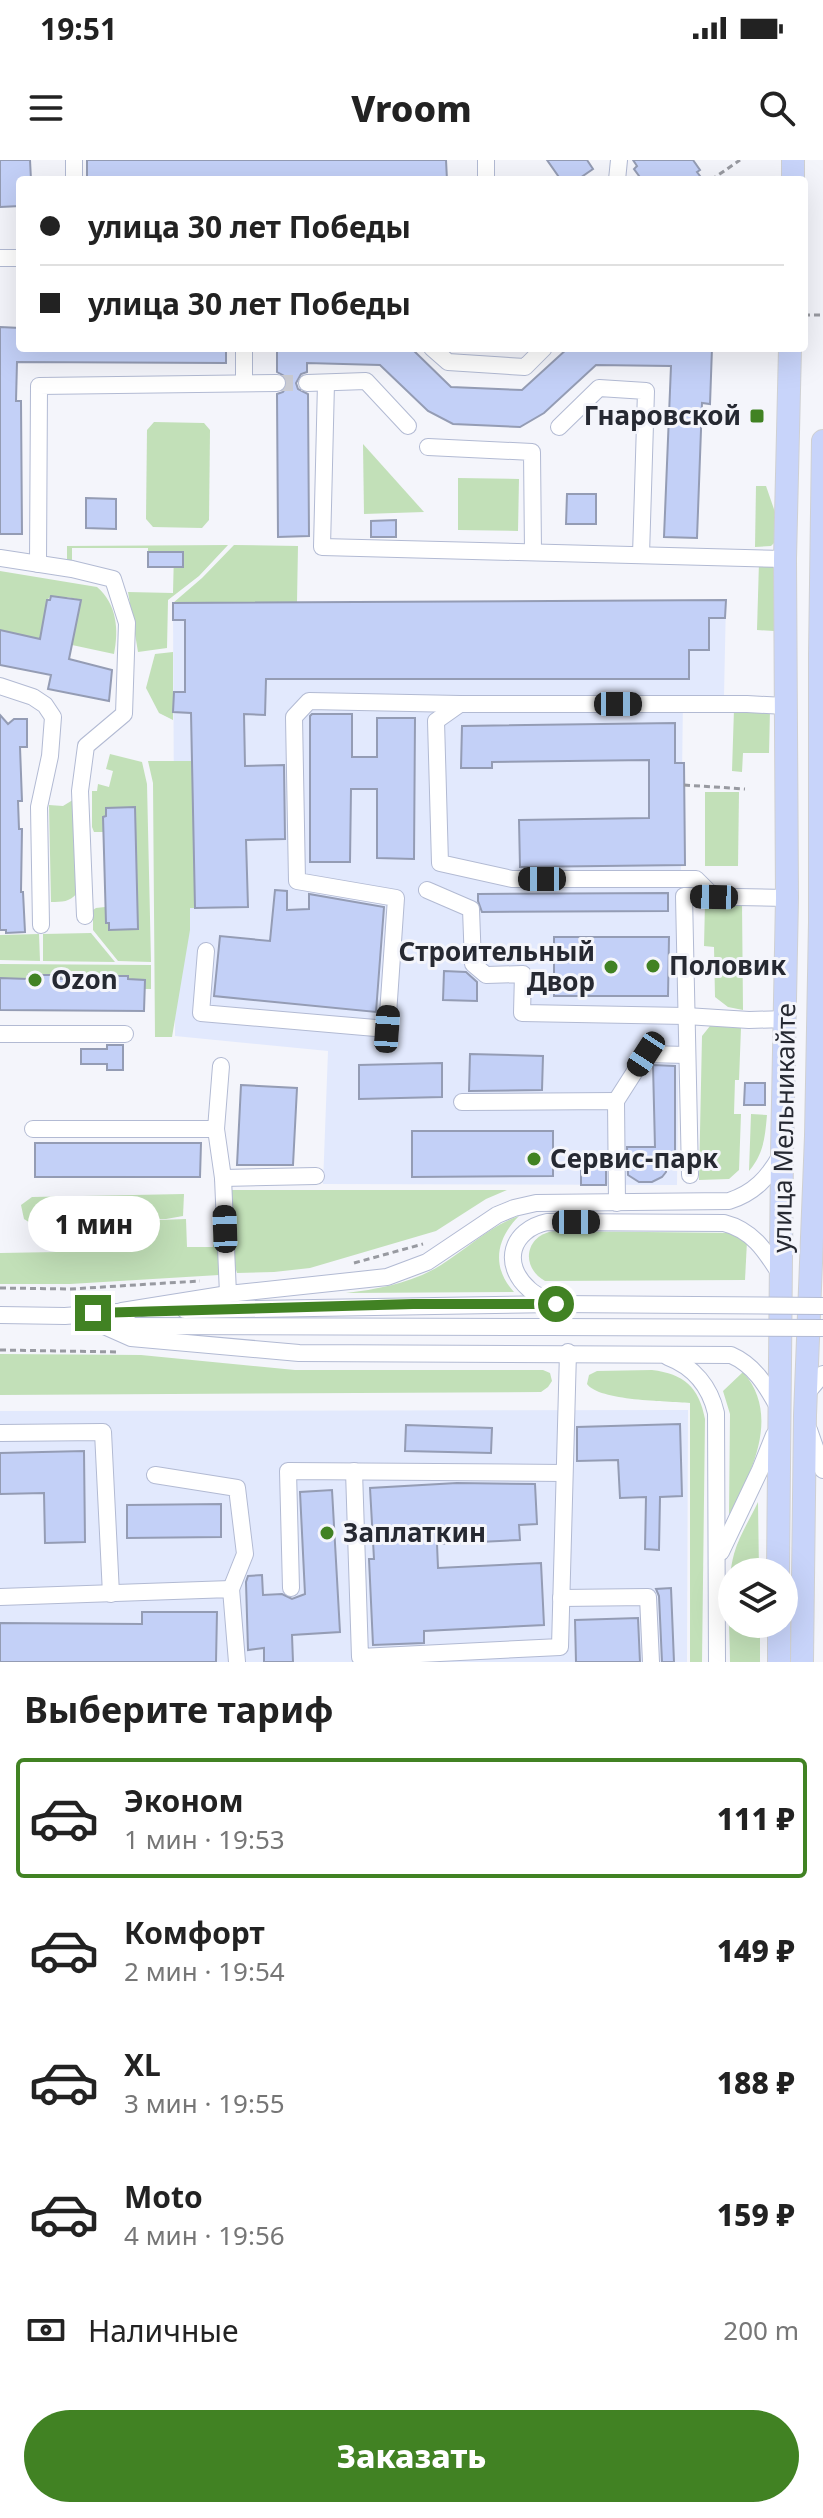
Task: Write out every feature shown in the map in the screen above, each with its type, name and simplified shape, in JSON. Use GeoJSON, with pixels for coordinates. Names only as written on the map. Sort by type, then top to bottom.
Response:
{"type":"FeatureCollection","features":[{"type":"Feature","properties":{"kind":"main road","name":"улица Мельникайте"},"geometry":{"type":"LineString","coordinates":[[778,1558],[787,898],[785,559],[790,352]]}},
{"type":"Feature","properties":{"kind":"main road","name":"улица Мельникайте"},"geometry":{"type":"LineString","coordinates":[[802,1662],[805,1405],[819,1145],[823,441]]}},
{"type":"Feature","properties":{"kind":"main road"},"geometry":{"type":"LineString","coordinates":[[779,1638],[779,1662]]}},
{"type":"Feature","properties":{"kind":"street"},"geometry":{"type":"LineString","coordinates":[[244,352],[244,383]]}},
{"type":"Feature","properties":{"kind":"street"},"geometry":{"type":"LineString","coordinates":[[437,352],[448,362],[466,356],[525,367],[540,352]]}},
{"type":"Feature","properties":{"kind":"street"},"geometry":{"type":"LineString","coordinates":[[307,383],[366,381],[408,426]]}},
{"type":"Feature","properties":{"kind":"street"},"geometry":{"type":"LineString","coordinates":[[38,564],[39,386],[277,383]]}},
{"type":"Feature","properties":{"kind":"street"},"geometry":{"type":"LineString","coordinates":[[326,383],[322,547],[785,559]]}},
{"type":"Feature","properties":{"kind":"street"},"geometry":{"type":"LineString","coordinates":[[559,427],[599,388],[646,391],[641,555]]}},
{"type":"Feature","properties":{"kind":"street"},"geometry":{"type":"LineString","coordinates":[[428,447],[532,452],[533,552]]}},
{"type":"Feature","properties":{"kind":"street"},"geometry":{"type":"LineString","coordinates":[[0,558],[113,579],[127,623],[124,714],[86,746],[80,791],[85,916]]}},
{"type":"Feature","properties":{"kind":"street"},"geometry":{"type":"LineString","coordinates":[[0,686],[33,697],[45,705],[53,717],[50,756],[39,807],[41,925]]}},
{"type":"Feature","properties":{"kind":"street"},"geometry":{"type":"LineString","coordinates":[[206,951],[201,1013],[387,1029],[396,898],[297,881],[294,717],[309,701],[785,706]]}},
{"type":"Feature","properties":{"kind":"street"},"geometry":{"type":"LineString","coordinates":[[460,704],[436,721],[440,863],[512,879],[696,879],[714,897]]}},
{"type":"Feature","properties":{"kind":"street"},"geometry":{"type":"LineString","coordinates":[[427,890],[471,909],[473,964],[486,975],[523,974],[522,1013],[786,1019]]}},
{"type":"Feature","properties":{"kind":"street"},"geometry":{"type":"LineString","coordinates":[[690,1175],[684,896],[787,898]]}},
{"type":"Feature","properties":{"kind":"street"},"geometry":{"type":"LineString","coordinates":[[0,1034],[125,1034]]}},
{"type":"Feature","properties":{"kind":"street"},"geometry":{"type":"LineString","coordinates":[[617,1203],[616,1101],[646,1054],[687,1055]]}},
{"type":"Feature","properties":{"kind":"street"},"geometry":{"type":"LineString","coordinates":[[221,1066],[216,1129],[223,1178],[227,1287]]}},
{"type":"Feature","properties":{"kind":"street"},"geometry":{"type":"LineString","coordinates":[[462,1102],[616,1101]]}},
{"type":"Feature","properties":{"kind":"street"},"geometry":{"type":"LineString","coordinates":[[33,1129],[216,1129]]}},
{"type":"Feature","properties":{"kind":"street"},"geometry":{"type":"LineString","coordinates":[[122,1311],[227,1287],[387,1277],[427,1262],[497,1215],[536,1203],[729,1201],[755,1189],[782,1153]]}},
{"type":"Feature","properties":{"kind":"street"},"geometry":{"type":"LineString","coordinates":[[223,1178],[316,1176]]}},
{"type":"Feature","properties":{"kind":"street"},"geometry":{"type":"LineString","coordinates":[[556,1304],[528,1288],[519,1277],[513,1261],[514,1247],[524,1231],[535,1224],[724,1223],[753,1236],[781,1275]]}},
{"type":"Feature","properties":{"kind":"street"},"geometry":{"type":"LineString","coordinates":[[810,1286],[823,1265]]}},
{"type":"Feature","properties":{"kind":"street"},"geometry":{"type":"LineString","coordinates":[[0,1315],[65,1316],[122,1311],[413,1304],[823,1306]]}},
{"type":"Feature","properties":{"kind":"street"},"geometry":{"type":"LineString","coordinates":[[65,1316],[142,1339],[299,1353],[731,1355],[741,1359],[764,1383],[779,1413],[771,1447],[718,1558]]}},
{"type":"Feature","properties":{"kind":"street"},"geometry":{"type":"LineString","coordinates":[[104,1326],[823,1328]]}},
{"type":"Feature","properties":{"kind":"street"},"geometry":{"type":"LineString","coordinates":[[354,1471],[360,1657],[560,1647],[568,1352]]}},
{"type":"Feature","properties":{"kind":"street"},"geometry":{"type":"LineString","coordinates":[[651,1354],[674,1359],[684,1365],[702,1381],[713,1402],[717,1425],[717,1662]]}},
{"type":"Feature","properties":{"kind":"street"},"geometry":{"type":"LineString","coordinates":[[823,1374],[805,1405],[823,1470]]}},
{"type":"Feature","properties":{"kind":"street"},"geometry":{"type":"LineString","coordinates":[[0,1433],[103,1432],[111,1594]]}},
{"type":"Feature","properties":{"kind":"street"},"geometry":{"type":"LineString","coordinates":[[291,1588],[288,1471],[564,1473]]}},
{"type":"Feature","properties":{"kind":"street"},"geometry":{"type":"LineString","coordinates":[[155,1475],[237,1488],[245,1554],[231,1589],[237,1662]]}},
{"type":"Feature","properties":{"kind":"street"},"geometry":{"type":"LineString","coordinates":[[0,1597],[231,1589]]}},
{"type":"Feature","properties":{"kind":"street"},"geometry":{"type":"LineString","coordinates":[[561,1598],[648,1597],[651,1662]]}},
{"type":"Feature","properties":{"kind":"path"},"geometry":{"type":"LineString","coordinates":[[717,176],[740,160]]}},
{"type":"Feature","properties":{"kind":"path"},"geometry":{"type":"LineString","coordinates":[[684,785],[745,789]]}},
{"type":"Feature","properties":{"kind":"path"},"geometry":{"type":"LineString","coordinates":[[341,1266],[426,1243]]}},
{"type":"Feature","properties":{"kind":"path"},"geometry":{"type":"LineString","coordinates":[[0,1288],[227,1287]]}},
{"type":"Feature","properties":{"kind":"path"},"geometry":{"type":"LineString","coordinates":[[0,1350],[125,1352]]}},
{"type":"Feature","properties":{"kind":"shaded area"},"geometry":{"type":"Polygon","coordinates":[[[726,600],[724,696],[683,697],[677,1185],[323,1184],[328,1051],[175,1036],[173,603],[726,600]]]}},
{"type":"Feature","properties":{"kind":"shaded area"},"geometry":{"type":"Polygon","coordinates":[[[688,1410],[687,1662],[0,1662],[0,1411],[688,1410]]]}},
{"type":"Feature","properties":{"kind":"green space"},"geometry":{"type":"Polygon","coordinates":[[[154,422],[204,423],[210,430],[209,520],[202,528],[153,527],[146,519],[147,430],[154,422]]]}},
{"type":"Feature","properties":{"kind":"green space"},"geometry":{"type":"Polygon","coordinates":[[[363,444],[424,512],[364,514],[363,444]]]}},
{"type":"Feature","properties":{"kind":"green space"},"geometry":{"type":"Polygon","coordinates":[[[458,478],[519,479],[518,531],[458,530],[458,478]]]}},
{"type":"Feature","properties":{"kind":"green space"},"geometry":{"type":"Polygon","coordinates":[[[756,486],[766,486],[777,518],[776,541],[771,546],[755,547],[756,486]]]}},
{"type":"Feature","properties":{"kind":"green space"},"geometry":{"type":"Polygon","coordinates":[[[228,545],[199,576],[168,600],[167,648],[138,652],[128,592],[173,593],[174,552],[148,552],[148,548],[72,548],[72,562],[67,562],[67,546],[228,545]]]}},
{"type":"Feature","properties":{"kind":"green space"},"geometry":{"type":"Polygon","coordinates":[[[234,545],[298,546],[297,602],[173,603],[234,545]]]}},
{"type":"Feature","properties":{"kind":"green space"},"geometry":{"type":"Polygon","coordinates":[[[759,562],[776,563],[774,631],[757,630],[759,562]]]}},
{"type":"Feature","properties":{"kind":"green space"},"geometry":{"type":"Polygon","coordinates":[[[0,571],[97,587],[109,601],[115,618],[114,654],[72,645],[81,600],[67,597],[51,596],[47,600],[40,639],[0,631],[0,571]]]}},
{"type":"Feature","properties":{"kind":"green space"},"geometry":{"type":"Polygon","coordinates":[[[173,652],[173,720],[159,713],[146,688],[155,654],[173,652]]]}},
{"type":"Feature","properties":{"kind":"green space"},"geometry":{"type":"Polygon","coordinates":[[[734,709],[770,710],[769,753],[743,753],[742,772],[732,771],[734,709]]]}},
{"type":"Feature","properties":{"kind":"green space"},"geometry":{"type":"Polygon","coordinates":[[[110,754],[142,762],[147,784],[151,962],[118,961],[93,930],[93,910],[105,907],[110,930],[138,929],[135,808],[107,808],[104,832],[94,832],[92,827],[92,791],[97,791],[98,784],[109,787],[113,771],[106,769],[110,754]]]}},
{"type":"Feature","properties":{"kind":"green space"},"geometry":{"type":"Polygon","coordinates":[[[148,761],[192,761],[195,908],[190,908],[190,930],[172,1037],[155,1037],[153,783],[148,761]]]}},
{"type":"Feature","properties":{"kind":"green space"},"geometry":{"type":"Polygon","coordinates":[[[705,792],[739,792],[738,866],[705,866],[705,792]]]}},
{"type":"Feature","properties":{"kind":"green space"},"geometry":{"type":"Polygon","coordinates":[[[76,798],[77,893],[66,901],[51,902],[49,805],[63,806],[76,798]]]}},
{"type":"Feature","properties":{"kind":"green space"},"geometry":{"type":"Polygon","coordinates":[[[705,903],[742,903],[743,1010],[728,1007],[715,997],[714,947],[704,946],[705,903]]]}},
{"type":"Feature","properties":{"kind":"green space"},"geometry":{"type":"Polygon","coordinates":[[[91,933],[115,962],[43,961],[43,934],[91,933]]]}},
{"type":"Feature","properties":{"kind":"green space"},"geometry":{"type":"Polygon","coordinates":[[[39,934],[40,961],[0,960],[0,935],[39,934]]]}},
{"type":"Feature","properties":{"kind":"green space"},"geometry":{"type":"Polygon","coordinates":[[[0,964],[151,965],[151,989],[145,989],[144,980],[128,979],[127,976],[95,976],[94,979],[0,978],[0,964]]]}},
{"type":"Feature","properties":{"kind":"green space"},"geometry":{"type":"Polygon","coordinates":[[[710,1026],[741,1028],[734,1114],[741,1114],[739,1170],[729,1179],[699,1180],[702,1036],[710,1026]]]}},
{"type":"Feature","properties":{"kind":"green space"},"geometry":{"type":"Polygon","coordinates":[[[751,1114],[767,1115],[761,1151],[749,1171],[751,1114]]]}},
{"type":"Feature","properties":{"kind":"green space"},"geometry":{"type":"Polygon","coordinates":[[[230,1190],[507,1190],[486,1199],[436,1231],[310,1268],[237,1273],[231,1253],[230,1190]]]}},
{"type":"Feature","properties":{"kind":"green space"},"geometry":{"type":"Polygon","coordinates":[[[184,1194],[183,1216],[166,1219],[32,1224],[24,1219],[21,1205],[32,1197],[184,1194]]]}},
{"type":"Feature","properties":{"kind":"green space"},"geometry":{"type":"Polygon","coordinates":[[[519,1216],[505,1234],[499,1253],[502,1273],[514,1292],[346,1293],[383,1287],[419,1276],[519,1216]]]}},
{"type":"Feature","properties":{"kind":"green space"},"geometry":{"type":"Polygon","coordinates":[[[186,1219],[187,1247],[213,1247],[214,1221],[219,1238],[219,1275],[70,1284],[0,1284],[0,1253],[56,1252],[56,1224],[186,1219]]]}},
{"type":"Feature","properties":{"kind":"green space"},"geometry":{"type":"Polygon","coordinates":[[[554,1231],[736,1233],[747,1241],[745,1280],[545,1281],[532,1268],[529,1252],[537,1239],[554,1231]]]}},
{"type":"Feature","properties":{"kind":"green space"},"geometry":{"type":"Polygon","coordinates":[[[0,1354],[141,1355],[295,1370],[543,1370],[550,1373],[552,1381],[541,1392],[0,1395],[0,1354]]]}},
{"type":"Feature","properties":{"kind":"green space"},"geometry":{"type":"Polygon","coordinates":[[[652,1370],[673,1375],[688,1384],[699,1398],[705,1419],[702,1662],[690,1662],[690,1403],[619,1397],[594,1390],[587,1384],[589,1375],[597,1371],[652,1370]]]}},
{"type":"Feature","properties":{"kind":"green space"},"geometry":{"type":"Polygon","coordinates":[[[743,1372],[760,1406],[761,1425],[754,1462],[729,1515],[730,1414],[723,1391],[743,1372]]]}},
{"type":"Feature","properties":{"kind":"green space"},"geometry":{"type":"Polygon","coordinates":[[[758,1502],[759,1558],[733,1558],[758,1502]]]}},
{"type":"Feature","properties":{"kind":"green space"},"geometry":{"type":"Polygon","coordinates":[[[730,1638],[760,1638],[760,1662],[730,1662],[730,1638]]]}},
{"type":"Feature","properties":{"kind":"building"},"geometry":{"type":"Polygon","coordinates":[[[0,160],[30,160],[31,176],[16,176],[16,206],[0,207],[0,160]]]}},
{"type":"Feature","properties":{"kind":"building"},"geometry":{"type":"Polygon","coordinates":[[[87,160],[446,160],[447,176],[87,176],[87,160]]]}},
{"type":"Feature","properties":{"kind":"building"},"geometry":{"type":"Polygon","coordinates":[[[547,160],[587,160],[593,169],[583,176],[558,176],[547,160]]]}},
{"type":"Feature","properties":{"kind":"building"},"geometry":{"type":"Polygon","coordinates":[[[633,160],[693,160],[700,170],[697,172],[700,176],[639,176],[634,169],[637,166],[633,160]]]}},
{"type":"Feature","properties":{"kind":"building"},"geometry":{"type":"Polygon","coordinates":[[[0,327],[16,328],[16,352],[226,352],[226,363],[17,362],[16,401],[21,401],[22,534],[0,534],[0,327]]]}},
{"type":"Feature","properties":{"kind":"building"},"geometry":{"type":"Polygon","coordinates":[[[277,352],[415,352],[451,387],[522,390],[564,352],[712,352],[710,404],[702,403],[697,538],[664,537],[671,366],[596,365],[544,413],[520,427],[453,424],[428,411],[380,365],[307,363],[307,372],[301,374],[296,383],[298,389],[308,394],[309,536],[278,537],[277,394],[283,392],[288,384],[286,377],[277,372],[277,352]]]}},
{"type":"Feature","properties":{"kind":"building"},"geometry":{"type":"Polygon","coordinates":[[[567,494],[596,494],[596,524],[566,524],[567,494]]]}},
{"type":"Feature","properties":{"kind":"building"},"geometry":{"type":"Polygon","coordinates":[[[86,498],[116,499],[116,529],[86,528],[86,498]]]}},
{"type":"Feature","properties":{"kind":"building"},"geometry":{"type":"Polygon","coordinates":[[[396,520],[396,537],[371,537],[371,521],[396,520]]]}},
{"type":"Feature","properties":{"kind":"building"},"geometry":{"type":"Polygon","coordinates":[[[148,552],[183,552],[183,567],[148,567],[148,552]]]}},
{"type":"Feature","properties":{"kind":"building"},"geometry":{"type":"Polygon","coordinates":[[[51,596],[81,600],[69,659],[112,670],[109,701],[48,689],[51,675],[0,665],[0,630],[40,639],[47,600],[51,596]]]}},
{"type":"Feature","properties":{"kind":"building"},"geometry":{"type":"Polygon","coordinates":[[[726,600],[725,618],[709,618],[709,650],[689,650],[689,679],[266,679],[265,715],[244,714],[245,766],[284,765],[285,839],[246,840],[248,907],[195,908],[191,713],[173,712],[174,692],[185,692],[185,620],[173,620],[173,603],[726,600]]]}},
{"type":"Feature","properties":{"kind":"building"},"geometry":{"type":"Polygon","coordinates":[[[312,714],[352,714],[352,757],[377,757],[377,718],[415,718],[414,859],[377,858],[377,789],[351,789],[350,862],[310,862],[312,714]]]}},
{"type":"Feature","properties":{"kind":"building"},"geometry":{"type":"Polygon","coordinates":[[[0,715],[8,724],[14,719],[27,719],[27,747],[20,747],[22,801],[18,801],[19,829],[22,829],[21,892],[25,932],[6,933],[6,930],[0,930],[0,715]]]}},
{"type":"Feature","properties":{"kind":"building"},"geometry":{"type":"Polygon","coordinates":[[[675,723],[675,763],[684,763],[685,865],[520,867],[519,820],[649,818],[649,760],[492,762],[492,768],[461,768],[462,726],[675,723]]]}},
{"type":"Feature","properties":{"kind":"building"},"geometry":{"type":"Polygon","coordinates":[[[135,807],[138,929],[109,930],[109,923],[106,923],[103,817],[106,816],[106,808],[135,807]]]}},
{"type":"Feature","properties":{"kind":"building"},"geometry":{"type":"Polygon","coordinates":[[[275,890],[287,891],[287,910],[309,909],[309,894],[384,907],[376,1012],[214,996],[220,936],[270,941],[275,890]]]}},
{"type":"Feature","properties":{"kind":"building"},"geometry":{"type":"Polygon","coordinates":[[[668,893],[668,911],[482,912],[478,901],[478,894],[668,893]]]}},
{"type":"Feature","properties":{"kind":"building","name":"Строительный Двор"},"geometry":{"type":"Polygon","coordinates":[[[554,937],[669,937],[668,996],[554,996],[554,937]]]}},
{"type":"Feature","properties":{"kind":"building"},"geometry":{"type":"Polygon","coordinates":[[[444,971],[466,972],[477,982],[477,1001],[443,1000],[444,971]]]}},
{"type":"Feature","properties":{"kind":"building"},"geometry":{"type":"Polygon","coordinates":[[[28,975],[61,975],[61,979],[128,976],[128,979],[145,980],[144,1011],[0,1010],[0,978],[28,979],[28,975]]]}},
{"type":"Feature","properties":{"kind":"building"},"geometry":{"type":"Polygon","coordinates":[[[107,1045],[123,1045],[123,1070],[107,1070],[107,1064],[81,1064],[81,1049],[107,1049],[107,1045]]]}},
{"type":"Feature","properties":{"kind":"building"},"geometry":{"type":"Polygon","coordinates":[[[470,1054],[543,1056],[542,1090],[469,1091],[470,1054]]]}},
{"type":"Feature","properties":{"kind":"building"},"geometry":{"type":"Polygon","coordinates":[[[442,1063],[442,1097],[359,1099],[359,1065],[442,1063]]]}},
{"type":"Feature","properties":{"kind":"building"},"geometry":{"type":"Polygon","coordinates":[[[653,1065],[675,1066],[675,1164],[666,1165],[662,1177],[652,1182],[639,1182],[628,1175],[627,1147],[655,1147],[653,1065]]]}},
{"type":"Feature","properties":{"kind":"building"},"geometry":{"type":"Polygon","coordinates":[[[745,1083],[765,1083],[765,1105],[744,1105],[745,1083]]]}},
{"type":"Feature","properties":{"kind":"building"},"geometry":{"type":"Polygon","coordinates":[[[241,1085],[297,1088],[293,1165],[237,1165],[241,1085]]]}},
{"type":"Feature","properties":{"kind":"building"},"geometry":{"type":"Polygon","coordinates":[[[412,1131],[553,1131],[553,1176],[412,1177],[412,1131]]]}},
{"type":"Feature","properties":{"kind":"building"},"geometry":{"type":"Polygon","coordinates":[[[35,1143],[201,1143],[200,1177],[35,1177],[35,1143]]]}},
{"type":"Feature","properties":{"kind":"building"},"geometry":{"type":"Polygon","coordinates":[[[581,1168],[606,1168],[606,1185],[581,1185],[581,1168]]]}},
{"type":"Feature","properties":{"kind":"building"},"geometry":{"type":"Polygon","coordinates":[[[680,1424],[682,1496],[660,1497],[659,1550],[645,1549],[646,1497],[620,1498],[618,1460],[577,1461],[577,1427],[680,1424]]]}},
{"type":"Feature","properties":{"kind":"building"},"geometry":{"type":"Polygon","coordinates":[[[406,1425],[492,1428],[491,1453],[405,1451],[406,1425]]]}},
{"type":"Feature","properties":{"kind":"building"},"geometry":{"type":"Polygon","coordinates":[[[84,1451],[85,1542],[45,1543],[44,1493],[0,1494],[0,1453],[84,1451]]]}},
{"type":"Feature","properties":{"kind":"building"},"geometry":{"type":"Polygon","coordinates":[[[457,1483],[535,1484],[537,1524],[519,1525],[520,1540],[437,1544],[438,1568],[541,1563],[544,1625],[424,1631],[424,1643],[373,1645],[369,1559],[374,1559],[370,1488],[457,1483]]]}},
{"type":"Feature","properties":{"kind":"building"},"geometry":{"type":"Polygon","coordinates":[[[332,1490],[340,1632],[292,1635],[293,1662],[264,1662],[264,1648],[248,1650],[248,1576],[262,1575],[263,1595],[282,1594],[292,1599],[305,1594],[300,1492],[332,1490]]]}},
{"type":"Feature","properties":{"kind":"building"},"geometry":{"type":"Polygon","coordinates":[[[221,1504],[221,1537],[127,1538],[127,1505],[221,1504]]]}},
{"type":"Feature","properties":{"kind":"building"},"geometry":{"type":"Polygon","coordinates":[[[671,1588],[674,1662],[662,1662],[659,1596],[656,1589],[671,1588]]]}},
{"type":"Feature","properties":{"kind":"building"},"geometry":{"type":"Polygon","coordinates":[[[142,1612],[217,1612],[216,1662],[0,1662],[0,1623],[142,1624],[142,1612]]]}},
{"type":"Feature","properties":{"kind":"building"},"geometry":{"type":"Polygon","coordinates":[[[638,1618],[640,1662],[576,1662],[575,1620],[638,1618]]]}},
{"type":"Feature","properties":{"kind":"tunnel"},"geometry":{"type":"LineString","coordinates":[[277,383],[307,383]]}},
{"type":"Feature","properties":{"kind":"place","name":"Гнаровской"},"geometry":{"type":"Point","coordinates":[757,416]}},
{"type":"Feature","properties":{"kind":"place","name":"Половик"},"geometry":{"type":"Point","coordinates":[653,966]}},
{"type":"Feature","properties":{"kind":"place","name":"Строительный Двор"},"geometry":{"type":"Point","coordinates":[611,967]}},
{"type":"Feature","properties":{"kind":"place","name":"Ozon"},"geometry":{"type":"Point","coordinates":[35,980]}},
{"type":"Feature","properties":{"kind":"place","name":"Сервис-парк"},"geometry":{"type":"Point","coordinates":[534,1159]}},
{"type":"Feature","properties":{"kind":"place","name":"Заплаткин"},"geometry":{"type":"Point","coordinates":[327,1533]}},
{"type":"Feature","properties":{"kind":"route"},"geometry":{"type":"LineString","coordinates":[[93,1313],[413,1304],[556,1304]]}}]}
